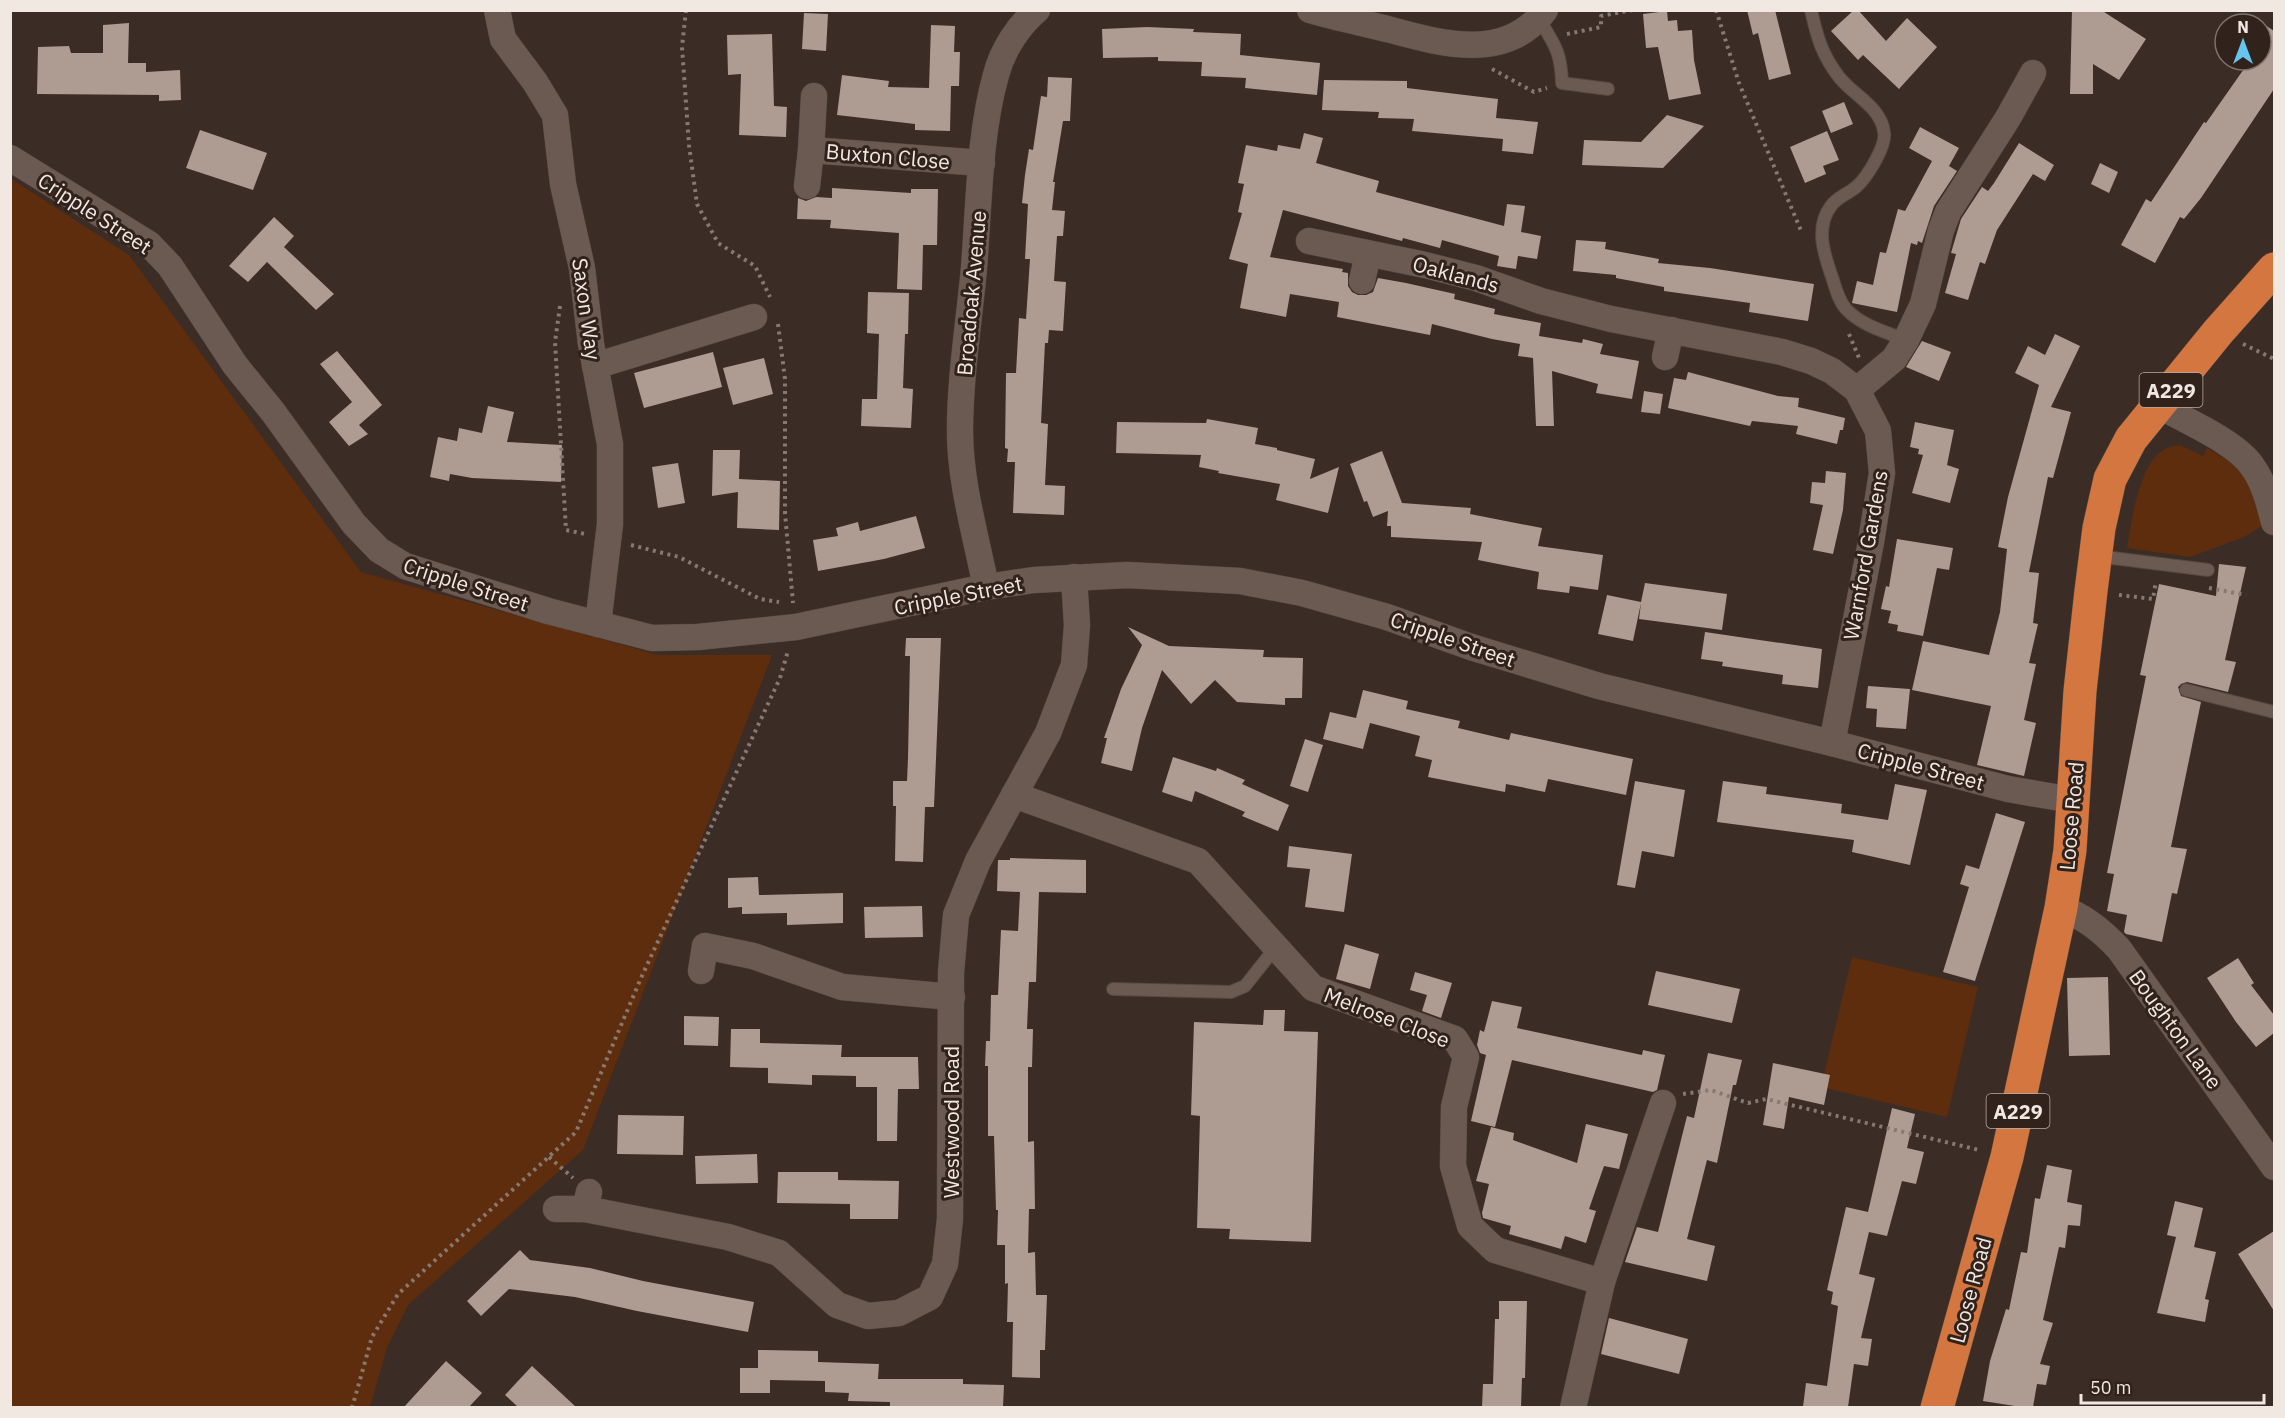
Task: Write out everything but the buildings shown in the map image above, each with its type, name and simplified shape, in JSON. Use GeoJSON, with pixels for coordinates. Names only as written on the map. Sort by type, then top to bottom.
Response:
{"type":"FeatureCollection","features":[{"type":"Feature","properties":{"kind":"highway","name":"Loose Road"},"geometry":{"type":"LineString","coordinates":[[1937,1407],[2007,1156],[2061,908],[2070,850],[2080,691],[2091,591],[2099,528],[2110,479],[2131,439],[2218,332],[2274,269]]}},
{"type":"Feature","properties":{"kind":"street","name":"Saxon Way"},"geometry":{"type":"LineString","coordinates":[[497,10],[503,39],[535,82],[555,115],[563,184],[582,268],[595,366],[610,444],[610,524],[598,624]]}},
{"type":"Feature","properties":{"kind":"street"},"geometry":{"type":"LineString","coordinates":[[1310,10],[1410,36],[1465,45],[1483,45],[1513,37],[1545,23]]}},
{"type":"Feature","properties":{"kind":"street","name":"Broadoak Avenue"},"geometry":{"type":"LineString","coordinates":[[986,587],[962,461],[960,430],[982,163],[996,74],[1004,54],[1028,13]]}},
{"type":"Feature","properties":{"kind":"street"},"geometry":{"type":"LineString","coordinates":[[1862,386],[1894,359],[1906,340],[1923,304],[1941,230],[1948,212],[2017,124],[2033,73]]}},
{"type":"Feature","properties":{"kind":"street","name":"Buxton Close"},"geometry":{"type":"LineString","coordinates":[[814,96],[811,150],[982,163]]}},
{"type":"Feature","properties":{"kind":"street"},"geometry":{"type":"LineString","coordinates":[[807,186],[811,150]]}},
{"type":"Feature","properties":{"kind":"street","name":"Cripple Street"},"geometry":{"type":"LineString","coordinates":[[10,158],[119,223],[149,244],[170,266],[235,365],[273,412],[354,524],[379,550],[405,566],[652,638],[698,637],[796,627],[986,587],[1074,578],[1127,575],[1240,581],[1302,593],[1387,617],[1471,647],[1599,686],[2008,789],[2073,800]]}},
{"type":"Feature","properties":{"kind":"street","name":"Oaklands"},"geometry":{"type":"LineString","coordinates":[[1309,241],[1476,278],[1541,301]]}},
{"type":"Feature","properties":{"kind":"street"},"geometry":{"type":"LineString","coordinates":[[1362,281],[1368,254]]}},
{"type":"Feature","properties":{"kind":"street","name":"Warnford Gardens"},"geometry":{"type":"LineString","coordinates":[[1541,301],[1611,319],[1811,361],[1862,386],[1878,431],[1882,472],[1871,542],[1832,743]]}},
{"type":"Feature","properties":{"kind":"street"},"geometry":{"type":"LineString","coordinates":[[595,366],[754,317]]}},
{"type":"Feature","properties":{"kind":"street"},"geometry":{"type":"LineString","coordinates":[[1665,357],[1671,330]]}},
{"type":"Feature","properties":{"kind":"street"},"geometry":{"type":"LineString","coordinates":[[2158,405],[2229,445],[2251,464],[2264,490],[2274,522]]}},
{"type":"Feature","properties":{"kind":"street","name":"Westwood Road"},"geometry":{"type":"LineString","coordinates":[[556,1209],[587,1200],[728,1237],[779,1253],[837,1305],[868,1316],[898,1312],[930,1297],[945,1264],[950,1219],[951,972],[956,915],[978,861],[1048,733],[1074,665],[1077,625],[1074,578]]}},
{"type":"Feature","properties":{"kind":"street","name":"Melrose Close"},"geometry":{"type":"LineString","coordinates":[[1014,795],[1198,861],[1313,988],[1455,1039],[1466,1057],[1454,1107],[1453,1166],[1470,1226],[1495,1250],[1602,1282]]}},
{"type":"Feature","properties":{"kind":"street","name":"Boughton Lane"},"geometry":{"type":"LineString","coordinates":[[2061,908],[2081,916],[2119,950],[2272,1157]]}},
{"type":"Feature","properties":{"kind":"street"},"geometry":{"type":"LineString","coordinates":[[703,958],[753,956],[842,987],[952,997]]}},
{"type":"Feature","properties":{"kind":"street"},"geometry":{"type":"LineString","coordinates":[[1573,1407],[1602,1282],[1663,1103]]}},
{"type":"Feature","properties":{"kind":"lane"},"geometry":{"type":"LineString","coordinates":[[1811,10],[1820,46],[1827,60],[1840,78],[1878,116],[1885,136],[1880,152],[1864,178],[1830,207],[1822,229],[1825,258],[1839,297],[1846,308],[1868,325],[1906,340]]}},
{"type":"Feature","properties":{"kind":"lane"},"geometry":{"type":"LineString","coordinates":[[1545,23],[1561,60],[1562,83],[1608,90]]}},
{"type":"Feature","properties":{"kind":"lane"},"geometry":{"type":"LineString","coordinates":[[2096,556],[2208,570]]}},
{"type":"Feature","properties":{"kind":"lane"},"geometry":{"type":"LineString","coordinates":[[2186,690],[2274,712]]}},
{"type":"Feature","properties":{"kind":"lane"},"geometry":{"type":"LineString","coordinates":[[1113,989],[1231,992],[1245,986],[1276,947]]}},
{"type":"Feature","properties":{"kind":"path"},"geometry":{"type":"LineString","coordinates":[[1545,23],[1601,27],[1601,16],[1632,10]]}},
{"type":"Feature","properties":{"kind":"path"},"geometry":{"type":"LineString","coordinates":[[1716,10],[1739,83],[1814,261],[1825,258]]}},
{"type":"Feature","properties":{"kind":"path"},"geometry":{"type":"LineString","coordinates":[[1465,45],[1474,60],[1534,92],[1562,83]]}},
{"type":"Feature","properties":{"kind":"path"},"geometry":{"type":"LineString","coordinates":[[1839,297],[1838,307],[1862,386]]}},
{"type":"Feature","properties":{"kind":"path"},"geometry":{"type":"LineString","coordinates":[[2091,591],[2153,599]]}},
{"type":"Feature","properties":{"kind":"path"},"geometry":{"type":"LineString","coordinates":[[351,1407],[372,1337],[398,1294],[576,1132],[641,978],[780,678],[796,627]]}},
{"type":"Feature","properties":{"kind":"path"},"geometry":{"type":"LineString","coordinates":[[1663,1103],[1688,1092],[1711,1090],[1748,1103],[1766,1099],[2007,1156]]}},
{"type":"Feature","properties":{"kind":"shaded area"},"geometry":{"type":"Polygon","coordinates":[[[10,178],[129,255],[361,572],[658,655],[772,655],[583,1150],[408,1305],[387,1348],[370,1407],[11,1407],[10,178]]]}},
{"type":"Feature","properties":{"kind":"shaded area"},"geometry":{"type":"Polygon","coordinates":[[[2180,445],[2203,456],[2207,448],[2250,479],[2262,497],[2264,507],[2262,526],[2244,537],[2190,557],[2127,548],[2137,495],[2147,469],[2162,451],[2180,445]]]}},
{"type":"Feature","properties":{"kind":"shaded area"},"geometry":{"type":"Polygon","coordinates":[[[1852,957],[1978,987],[1947,1117],[1821,1087],[1852,957]]]}}]}
